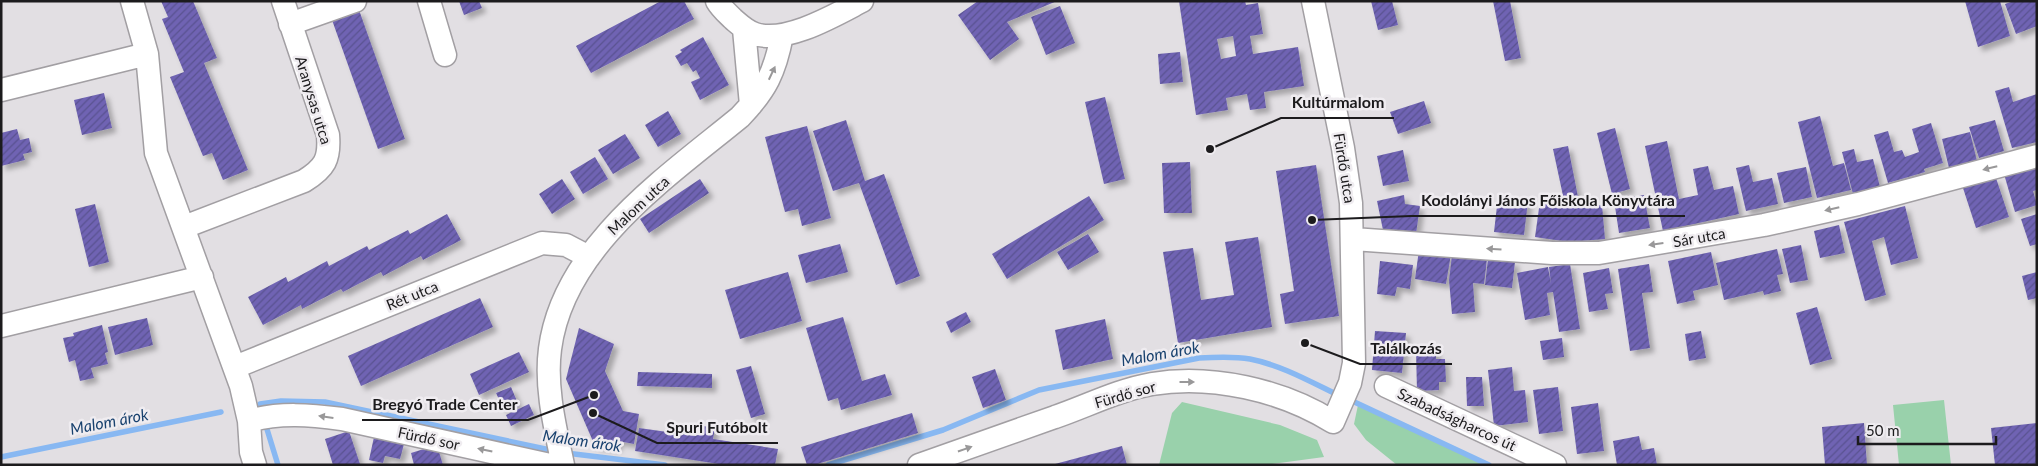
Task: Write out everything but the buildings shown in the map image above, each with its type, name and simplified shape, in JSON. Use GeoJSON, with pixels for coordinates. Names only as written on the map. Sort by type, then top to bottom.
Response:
{"type":"FeatureCollection","features":[{"type":"Feature","properties":{"kind":"street"},"geometry":{"type":"LineString","coordinates":[[132,1],[147,54],[156,153],[235,367],[249,421],[251,452],[255,465]]}},
{"type":"Feature","properties":{"kind":"street","name":"Aranysas utca"},"geometry":{"type":"LineString","coordinates":[[184,227],[304,181],[318,172],[325,162],[329,151],[328,135],[283,1]]}},
{"type":"Feature","properties":{"kind":"street"},"geometry":{"type":"LineString","coordinates":[[290,24],[355,1]]}},
{"type":"Feature","properties":{"kind":"street"},"geometry":{"type":"LineString","coordinates":[[429,1],[445,55]]}},
{"type":"Feature","properties":{"kind":"street"},"geometry":{"type":"LineString","coordinates":[[717,1],[744,29],[766,36],[782,35],[825,20],[862,1]]}},
{"type":"Feature","properties":{"kind":"street","name":"Fürdő utca"},"geometry":{"type":"LineString","coordinates":[[1313,1],[1343,148],[1352,204],[1354,363],[1350,383],[1337,416]]}},
{"type":"Feature","properties":{"kind":"street"},"geometry":{"type":"LineString","coordinates":[[744,29],[751,105]]}},
{"type":"Feature","properties":{"kind":"street","name":"Malom utca"},"geometry":{"type":"LineString","coordinates":[[563,465],[554,424],[550,384],[550,349],[554,329],[574,281],[589,256],[630,208],[740,117],[751,105],[770,77],[777,61],[782,35]]}},
{"type":"Feature","properties":{"kind":"street"},"geometry":{"type":"LineString","coordinates":[[1,90],[147,54]]}},
{"type":"Feature","properties":{"kind":"street","name":"Sár utca"},"geometry":{"type":"LineString","coordinates":[[1353,239],[1552,253],[1599,253],[1764,225],[1858,204],[2037,156]]}},
{"type":"Feature","properties":{"kind":"street","name":"Rét utca"},"geometry":{"type":"LineString","coordinates":[[235,367],[542,243],[566,245],[589,256]]}},
{"type":"Feature","properties":{"kind":"street"},"geometry":{"type":"LineString","coordinates":[[1,326],[202,277]]}},
{"type":"Feature","properties":{"kind":"street","name":"Fürdő sor"},"geometry":{"type":"LineString","coordinates":[[919,465],[1070,412],[1115,394],[1151,384],[1209,382],[1277,397],[1337,416]]}},
{"type":"Feature","properties":{"kind":"street","name":"Szabadságharcos út"},"geometry":{"type":"LineString","coordinates":[[1386,386],[1555,465]]}},
{"type":"Feature","properties":{"kind":"street","name":"Fürdő sor"},"geometry":{"type":"LineString","coordinates":[[249,421],[268,415],[312,415],[342,419],[550,465]]}},
{"type":"Feature","properties":{"kind":"green space"},"geometry":{"type":"Polygon","coordinates":[[[1944,400],[1951,465],[1899,465],[1893,405],[1944,400]]]}},
{"type":"Feature","properties":{"kind":"green space"},"geometry":{"type":"Polygon","coordinates":[[[1182,402],[1280,425],[1317,440],[1324,457],[1265,465],[1159,465],[1172,413],[1182,402]]]}},
{"type":"Feature","properties":{"kind":"green space"},"geometry":{"type":"Polygon","coordinates":[[[1358,405],[1487,465],[1397,465],[1366,440],[1354,424],[1358,405]]]}},
{"type":"Feature","properties":{"kind":"waterway","name":"Malom árok"},"geometry":{"type":"LineString","coordinates":[[828,465],[943,430],[1039,390],[1199,358],[1237,357],[1262,362],[1296,374],[1340,396]]}},
{"type":"Feature","properties":{"kind":"waterway","name":"Malom árok"},"geometry":{"type":"LineString","coordinates":[[1348,399],[1489,465]]}},
{"type":"Feature","properties":{"kind":"waterway","name":"Malom árok"},"geometry":{"type":"LineString","coordinates":[[260,404],[281,401],[325,402],[555,451]]}},
{"type":"Feature","properties":{"kind":"waterway","name":"Malom árok"},"geometry":{"type":"LineString","coordinates":[[1,457],[221,412]]}},
{"type":"Feature","properties":{"kind":"waterway"},"geometry":{"type":"LineString","coordinates":[[266,426],[278,465]]}},
{"type":"Feature","properties":{"kind":"waterway","name":"Malom árok"},"geometry":{"type":"LineString","coordinates":[[566,453],[665,465]]}},
{"type":"Feature","properties":{"kind":"place","name":"Kultúrmalom"},"geometry":{"type":"Point","coordinates":[1210,149]}},
{"type":"Feature","properties":{"kind":"place","name":"Kodolányi János Főiskola Könyvtára"},"geometry":{"type":"Point","coordinates":[1312,220]}},
{"type":"Feature","properties":{"kind":"place","name":"Találkozás"},"geometry":{"type":"Point","coordinates":[1305,343]}},
{"type":"Feature","properties":{"kind":"place","name":"Bregyó Trade Center"},"geometry":{"type":"Point","coordinates":[594,395]}},
{"type":"Feature","properties":{"kind":"place","name":"Spuri Futóbolt"},"geometry":{"type":"Point","coordinates":[593,413]}}]}
